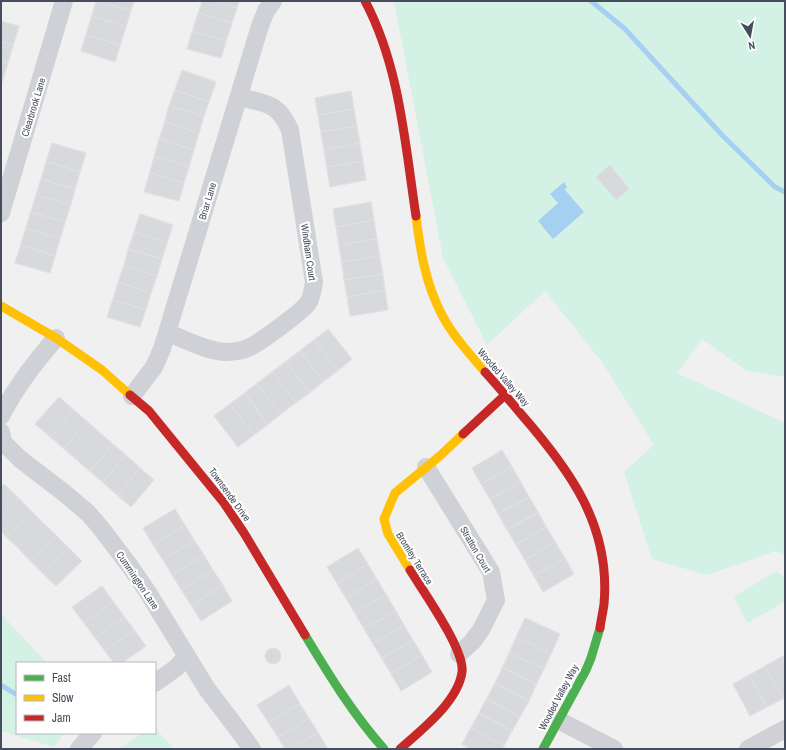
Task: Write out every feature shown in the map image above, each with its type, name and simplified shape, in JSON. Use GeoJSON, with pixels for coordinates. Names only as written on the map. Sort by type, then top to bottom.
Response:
{"type":"FeatureCollection","features":[{"type":"Feature","properties":{"kind":"street","name":"Clearbrook Lane"},"geometry":{"type":"LineString","coordinates":[[1,213],[64,1]]}},
{"type":"Feature","properties":{"kind":"street","name":"Briar Lane"},"geometry":{"type":"LineString","coordinates":[[132,396],[154,367],[168,333],[260,26],[266,11],[273,1]]}},
{"type":"Feature","properties":{"kind":"street","name":"Wooded Valley Way"},"geometry":{"type":"LineString","coordinates":[[365,1],[382,36],[393,72],[403,128],[422,258],[432,295],[449,327],[504,396],[549,446],[578,488],[594,522],[603,560],[604,600],[602,620],[590,659],[560,721],[543,749]]}},
{"type":"Feature","properties":{"kind":"street","name":"Windham Court"},"geometry":{"type":"LineString","coordinates":[[168,333],[211,349],[225,352],[239,351],[251,346],[301,310],[308,303],[312,293],[314,282],[290,130],[278,110],[268,105],[239,97]]}},
{"type":"Feature","properties":{"kind":"street","name":"Townsende Drive"},"geometry":{"type":"LineString","coordinates":[[1,306],[56,338],[102,370],[149,411],[171,436],[224,503],[244,532],[336,687],[366,729],[384,749]]}},
{"type":"Feature","properties":{"kind":"street"},"geometry":{"type":"LineString","coordinates":[[1,416],[8,402],[33,366],[56,338]]}},
{"type":"Feature","properties":{"kind":"street","name":"Bromley Terrace"},"geometry":{"type":"LineString","coordinates":[[460,654],[452,638],[388,534],[384,519],[395,493],[484,416],[504,396]]}},
{"type":"Feature","properties":{"kind":"street","name":"Cummington Lane"},"geometry":{"type":"LineString","coordinates":[[1,432],[3,442],[20,459],[64,492],[88,513],[100,527],[147,591],[207,689],[252,749]]}},
{"type":"Feature","properties":{"kind":"street","name":"Stratton Court"},"geometry":{"type":"LineString","coordinates":[[426,467],[491,572],[496,600],[481,630],[460,654]]}},
{"type":"Feature","properties":{"kind":"street"},"geometry":{"type":"LineString","coordinates":[[400,749],[422,729],[454,695],[462,673],[460,654]]}},
{"type":"Feature","properties":{"kind":"street"},"geometry":{"type":"LineString","coordinates":[[156,683],[176,668],[187,656]]}},
{"type":"Feature","properties":{"kind":"street"},"geometry":{"type":"LineString","coordinates":[[560,721],[614,749]]}},
{"type":"Feature","properties":{"kind":"street"},"geometry":{"type":"LineString","coordinates":[[748,749],[785,729]]}},
{"type":"Feature","properties":{"kind":"street"},"geometry":{"type":"LineString","coordinates":[[79,749],[92,734]]}},
{"type":"Feature","properties":{"kind":"green space"},"geometry":{"type":"Polygon","coordinates":[[[394,1],[785,1],[785,377],[747,371],[702,339],[677,373],[785,423],[785,556],[776,551],[707,575],[652,559],[624,472],[654,445],[602,362],[545,291],[487,345],[443,258],[394,1]]]}},
{"type":"Feature","properties":{"kind":"green space"},"geometry":{"type":"Polygon","coordinates":[[[776,571],[785,577],[785,602],[747,623],[734,597],[776,571]]]}},
{"type":"Feature","properties":{"kind":"green space"},"geometry":{"type":"Polygon","coordinates":[[[1,614],[46,662],[16,662],[16,734],[63,734],[54,747],[1,731],[1,614]]]}},
{"type":"Feature","properties":{"kind":"green space"},"geometry":{"type":"Polygon","coordinates":[[[156,729],[174,749],[119,749],[141,734],[156,734],[156,729]]]}},
{"type":"Feature","properties":{"kind":"water"},"geometry":{"type":"Polygon","coordinates":[[[564,182],[567,187],[565,190],[584,212],[553,239],[538,221],[558,203],[550,194],[564,182]]]}},
{"type":"Feature","properties":{"kind":"building"},"geometry":{"type":"Polygon","coordinates":[[[96,1],[134,1],[115,62],[81,51],[96,1]]]}},
{"type":"Feature","properties":{"kind":"building"},"geometry":{"type":"Polygon","coordinates":[[[96,1],[131,11],[126,27],[92,16],[96,1]]]}},
{"type":"Feature","properties":{"kind":"building"},"geometry":{"type":"Polygon","coordinates":[[[96,1],[134,1],[131,11],[96,1]]]}},
{"type":"Feature","properties":{"kind":"building"},"geometry":{"type":"Polygon","coordinates":[[[202,1],[239,1],[221,58],[187,49],[202,1]]]}},
{"type":"Feature","properties":{"kind":"building"},"geometry":{"type":"Polygon","coordinates":[[[202,1],[215,1],[237,8],[232,23],[198,13],[202,1]]]}},
{"type":"Feature","properties":{"kind":"building"},"geometry":{"type":"Polygon","coordinates":[[[215,1],[239,1],[237,8],[215,1]]]}},
{"type":"Feature","properties":{"kind":"building"},"geometry":{"type":"Polygon","coordinates":[[[198,13],[232,23],[226,41],[192,31],[198,13]]]}},
{"type":"Feature","properties":{"kind":"building"},"geometry":{"type":"Polygon","coordinates":[[[92,16],[126,27],[120,45],[86,35],[92,16]]]}},
{"type":"Feature","properties":{"kind":"building"},"geometry":{"type":"Polygon","coordinates":[[[1,21],[19,26],[1,86],[1,21]]]}},
{"type":"Feature","properties":{"kind":"building"},"geometry":{"type":"Polygon","coordinates":[[[1,21],[19,26],[13,45],[1,42],[1,21]]]}},
{"type":"Feature","properties":{"kind":"building"},"geometry":{"type":"Polygon","coordinates":[[[192,31],[226,41],[221,58],[187,49],[192,31]]]}},
{"type":"Feature","properties":{"kind":"building"},"geometry":{"type":"Polygon","coordinates":[[[86,35],[120,45],[115,62],[81,51],[86,35]]]}},
{"type":"Feature","properties":{"kind":"building"},"geometry":{"type":"Polygon","coordinates":[[[1,42],[13,45],[8,63],[1,61],[1,42]]]}},
{"type":"Feature","properties":{"kind":"building"},"geometry":{"type":"Polygon","coordinates":[[[1,61],[8,63],[3,80],[1,80],[1,61]]]}},
{"type":"Feature","properties":{"kind":"building"},"geometry":{"type":"Polygon","coordinates":[[[182,70],[216,82],[204,116],[179,201],[144,192],[169,106],[182,70]]]}},
{"type":"Feature","properties":{"kind":"building"},"geometry":{"type":"Polygon","coordinates":[[[182,70],[216,82],[209,102],[175,90],[182,70]]]}},
{"type":"Feature","properties":{"kind":"building"},"geometry":{"type":"Polygon","coordinates":[[[175,90],[209,102],[204,116],[169,106],[175,90]]]}},
{"type":"Feature","properties":{"kind":"building"},"geometry":{"type":"Polygon","coordinates":[[[351,91],[366,180],[330,187],[315,98],[351,91]]]}},
{"type":"Feature","properties":{"kind":"building"},"geometry":{"type":"Polygon","coordinates":[[[351,91],[354,109],[318,115],[315,98],[351,91]]]}},
{"type":"Feature","properties":{"kind":"building"},"geometry":{"type":"Polygon","coordinates":[[[169,106],[204,116],[199,133],[165,122],[169,106]]]}},
{"type":"Feature","properties":{"kind":"building"},"geometry":{"type":"Polygon","coordinates":[[[354,109],[357,126],[321,132],[318,115],[354,109]]]}},
{"type":"Feature","properties":{"kind":"building"},"geometry":{"type":"Polygon","coordinates":[[[165,122],[199,133],[194,150],[159,139],[165,122]]]}},
{"type":"Feature","properties":{"kind":"building"},"geometry":{"type":"Polygon","coordinates":[[[357,126],[360,143],[324,150],[321,132],[357,126]]]}},
{"type":"Feature","properties":{"kind":"building"},"geometry":{"type":"Polygon","coordinates":[[[159,139],[194,150],[189,166],[154,156],[159,139]]]}},
{"type":"Feature","properties":{"kind":"building"},"geometry":{"type":"Polygon","coordinates":[[[52,143],[86,153],[50,273],[15,263],[52,143]]]}},
{"type":"Feature","properties":{"kind":"building"},"geometry":{"type":"Polygon","coordinates":[[[52,143],[86,153],[80,172],[46,161],[52,143]]]}},
{"type":"Feature","properties":{"kind":"building"},"geometry":{"type":"Polygon","coordinates":[[[360,143],[363,161],[327,167],[324,150],[360,143]]]}},
{"type":"Feature","properties":{"kind":"building"},"geometry":{"type":"Polygon","coordinates":[[[154,156],[189,166],[184,183],[150,173],[154,156]]]}},
{"type":"Feature","properties":{"kind":"building"},"geometry":{"type":"Polygon","coordinates":[[[46,161],[80,172],[75,189],[41,179],[46,161]]]}},
{"type":"Feature","properties":{"kind":"building"},"geometry":{"type":"Polygon","coordinates":[[[363,161],[366,180],[330,187],[327,167],[363,161]]]}},
{"type":"Feature","properties":{"kind":"building"},"geometry":{"type":"Polygon","coordinates":[[[610,165],[629,189],[616,200],[596,177],[610,165]]]}},
{"type":"Feature","properties":{"kind":"building"},"geometry":{"type":"Polygon","coordinates":[[[150,173],[184,183],[179,201],[144,192],[150,173]]]}},
{"type":"Feature","properties":{"kind":"building"},"geometry":{"type":"Polygon","coordinates":[[[41,179],[75,189],[71,205],[36,195],[41,179]]]}},
{"type":"Feature","properties":{"kind":"building"},"geometry":{"type":"Polygon","coordinates":[[[36,195],[71,205],[65,222],[31,212],[36,195]]]}},
{"type":"Feature","properties":{"kind":"building"},"geometry":{"type":"Polygon","coordinates":[[[371,202],[388,310],[350,316],[333,209],[371,202]]]}},
{"type":"Feature","properties":{"kind":"building"},"geometry":{"type":"Polygon","coordinates":[[[371,202],[374,220],[336,227],[333,209],[371,202]]]}},
{"type":"Feature","properties":{"kind":"building"},"geometry":{"type":"Polygon","coordinates":[[[31,212],[65,222],[60,239],[26,228],[31,212]]]}},
{"type":"Feature","properties":{"kind":"building"},"geometry":{"type":"Polygon","coordinates":[[[140,214],[173,225],[140,327],[107,317],[140,214]]]}},
{"type":"Feature","properties":{"kind":"building"},"geometry":{"type":"Polygon","coordinates":[[[140,214],[173,225],[167,243],[134,232],[140,214]]]}},
{"type":"Feature","properties":{"kind":"building"},"geometry":{"type":"Polygon","coordinates":[[[374,220],[377,239],[339,245],[336,227],[374,220]]]}},
{"type":"Feature","properties":{"kind":"building"},"geometry":{"type":"Polygon","coordinates":[[[26,228],[60,239],[55,256],[21,245],[26,228]]]}},
{"type":"Feature","properties":{"kind":"building"},"geometry":{"type":"Polygon","coordinates":[[[134,232],[167,243],[162,259],[128,249],[134,232]]]}},
{"type":"Feature","properties":{"kind":"building"},"geometry":{"type":"Polygon","coordinates":[[[377,239],[380,256],[342,262],[339,245],[377,239]]]}},
{"type":"Feature","properties":{"kind":"building"},"geometry":{"type":"Polygon","coordinates":[[[21,245],[55,256],[50,273],[15,263],[21,245]]]}},
{"type":"Feature","properties":{"kind":"building"},"geometry":{"type":"Polygon","coordinates":[[[128,249],[162,259],[157,276],[124,266],[128,249]]]}},
{"type":"Feature","properties":{"kind":"building"},"geometry":{"type":"Polygon","coordinates":[[[380,256],[383,274],[344,280],[342,262],[380,256]]]}},
{"type":"Feature","properties":{"kind":"building"},"geometry":{"type":"Polygon","coordinates":[[[124,266],[157,276],[151,293],[118,282],[124,266]]]}},
{"type":"Feature","properties":{"kind":"building"},"geometry":{"type":"Polygon","coordinates":[[[383,274],[385,290],[347,297],[344,280],[383,274]]]}},
{"type":"Feature","properties":{"kind":"building"},"geometry":{"type":"Polygon","coordinates":[[[118,282],[151,293],[146,310],[113,300],[118,282]]]}},
{"type":"Feature","properties":{"kind":"building"},"geometry":{"type":"Polygon","coordinates":[[[385,290],[388,310],[350,316],[347,297],[385,290]]]}},
{"type":"Feature","properties":{"kind":"building"},"geometry":{"type":"Polygon","coordinates":[[[113,300],[146,310],[140,327],[107,317],[113,300]]]}},
{"type":"Feature","properties":{"kind":"building"},"geometry":{"type":"Polygon","coordinates":[[[328,329],[352,359],[238,447],[214,416],[328,329]]]}},
{"type":"Feature","properties":{"kind":"building"},"geometry":{"type":"Polygon","coordinates":[[[328,329],[352,359],[338,371],[314,340],[328,329]]]}},
{"type":"Feature","properties":{"kind":"building"},"geometry":{"type":"Polygon","coordinates":[[[314,340],[338,371],[323,382],[300,351],[314,340]]]}},
{"type":"Feature","properties":{"kind":"building"},"geometry":{"type":"Polygon","coordinates":[[[300,351],[323,382],[310,393],[286,362],[300,351]]]}},
{"type":"Feature","properties":{"kind":"building"},"geometry":{"type":"Polygon","coordinates":[[[286,362],[310,393],[296,403],[273,372],[286,362]]]}},
{"type":"Feature","properties":{"kind":"building"},"geometry":{"type":"Polygon","coordinates":[[[273,372],[296,403],[281,414],[257,384],[273,372]]]}},
{"type":"Feature","properties":{"kind":"building"},"geometry":{"type":"Polygon","coordinates":[[[257,384],[281,414],[268,425],[245,393],[257,384]]]}},
{"type":"Feature","properties":{"kind":"building"},"geometry":{"type":"Polygon","coordinates":[[[245,393],[268,425],[254,435],[230,404],[245,393]]]}},
{"type":"Feature","properties":{"kind":"building"},"geometry":{"type":"Polygon","coordinates":[[[59,397],[154,480],[131,507],[35,424],[59,397]]]}},
{"type":"Feature","properties":{"kind":"building"},"geometry":{"type":"Polygon","coordinates":[[[59,397],[74,410],[51,437],[35,424],[59,397]]]}},
{"type":"Feature","properties":{"kind":"building"},"geometry":{"type":"Polygon","coordinates":[[[230,404],[254,435],[238,447],[214,416],[230,404]]]}},
{"type":"Feature","properties":{"kind":"building"},"geometry":{"type":"Polygon","coordinates":[[[74,410],[87,421],[64,448],[51,437],[74,410]]]}},
{"type":"Feature","properties":{"kind":"building"},"geometry":{"type":"Polygon","coordinates":[[[87,421],[100,433],[76,459],[64,448],[87,421]]]}},
{"type":"Feature","properties":{"kind":"building"},"geometry":{"type":"Polygon","coordinates":[[[100,433],[113,444],[90,471],[76,459],[100,433]]]}},
{"type":"Feature","properties":{"kind":"building"},"geometry":{"type":"Polygon","coordinates":[[[113,444],[126,455],[103,482],[90,471],[113,444]]]}},
{"type":"Feature","properties":{"kind":"building"},"geometry":{"type":"Polygon","coordinates":[[[502,450],[574,574],[543,592],[472,468],[502,450]]]}},
{"type":"Feature","properties":{"kind":"building"},"geometry":{"type":"Polygon","coordinates":[[[502,450],[512,466],[481,484],[472,468],[502,450]]]}},
{"type":"Feature","properties":{"kind":"building"},"geometry":{"type":"Polygon","coordinates":[[[126,455],[140,468],[117,495],[103,482],[126,455]]]}},
{"type":"Feature","properties":{"kind":"building"},"geometry":{"type":"Polygon","coordinates":[[[512,466],[521,482],[490,499],[481,484],[512,466]]]}},
{"type":"Feature","properties":{"kind":"building"},"geometry":{"type":"Polygon","coordinates":[[[140,468],[154,480],[131,507],[117,495],[140,468]]]}},
{"type":"Feature","properties":{"kind":"building"},"geometry":{"type":"Polygon","coordinates":[[[521,482],[529,497],[498,514],[490,499],[521,482]]]}},
{"type":"Feature","properties":{"kind":"building"},"geometry":{"type":"Polygon","coordinates":[[[4,484],[82,561],[56,586],[1,531],[1,487],[4,484]]]}},
{"type":"Feature","properties":{"kind":"building"},"geometry":{"type":"Polygon","coordinates":[[[4,484],[19,498],[1,516],[1,487],[4,484]]]}},
{"type":"Feature","properties":{"kind":"building"},"geometry":{"type":"Polygon","coordinates":[[[529,497],[538,512],[507,530],[498,514],[529,497]]]}},
{"type":"Feature","properties":{"kind":"building"},"geometry":{"type":"Polygon","coordinates":[[[19,498],[31,511],[6,537],[1,531],[1,516],[19,498]]]}},
{"type":"Feature","properties":{"kind":"building"},"geometry":{"type":"Polygon","coordinates":[[[175,509],[232,601],[201,621],[143,528],[175,509]]]}},
{"type":"Feature","properties":{"kind":"building"},"geometry":{"type":"Polygon","coordinates":[[[175,509],[185,525],[153,545],[143,528],[175,509]]]}},
{"type":"Feature","properties":{"kind":"building"},"geometry":{"type":"Polygon","coordinates":[[[31,511],[43,523],[18,548],[6,537],[31,511]]]}},
{"type":"Feature","properties":{"kind":"building"},"geometry":{"type":"Polygon","coordinates":[[[538,512],[546,527],[516,545],[507,530],[538,512]]]}},
{"type":"Feature","properties":{"kind":"building"},"geometry":{"type":"Polygon","coordinates":[[[43,523],[56,535],[30,561],[18,548],[43,523]]]}},
{"type":"Feature","properties":{"kind":"building"},"geometry":{"type":"Polygon","coordinates":[[[185,525],[194,540],[163,560],[153,545],[185,525]]]}},
{"type":"Feature","properties":{"kind":"building"},"geometry":{"type":"Polygon","coordinates":[[[546,527],[555,542],[525,560],[516,545],[546,527]]]}},
{"type":"Feature","properties":{"kind":"building"},"geometry":{"type":"Polygon","coordinates":[[[56,535],[69,548],[43,574],[30,561],[56,535]]]}},
{"type":"Feature","properties":{"kind":"building"},"geometry":{"type":"Polygon","coordinates":[[[194,540],[204,555],[172,575],[163,560],[194,540]]]}},
{"type":"Feature","properties":{"kind":"building"},"geometry":{"type":"Polygon","coordinates":[[[555,542],[565,558],[534,576],[525,560],[555,542]]]}},
{"type":"Feature","properties":{"kind":"building"},"geometry":{"type":"Polygon","coordinates":[[[69,548],[82,561],[56,586],[43,574],[69,548]]]}},
{"type":"Feature","properties":{"kind":"building"},"geometry":{"type":"Polygon","coordinates":[[[358,548],[432,672],[401,691],[327,567],[358,548]]]}},
{"type":"Feature","properties":{"kind":"building"},"geometry":{"type":"Polygon","coordinates":[[[358,548],[368,564],[337,583],[327,567],[358,548]]]}},
{"type":"Feature","properties":{"kind":"building"},"geometry":{"type":"Polygon","coordinates":[[[204,555],[213,570],[181,590],[172,575],[204,555]]]}},
{"type":"Feature","properties":{"kind":"building"},"geometry":{"type":"Polygon","coordinates":[[[565,558],[574,574],[543,592],[534,576],[565,558]]]}},
{"type":"Feature","properties":{"kind":"building"},"geometry":{"type":"Polygon","coordinates":[[[368,564],[377,579],[346,598],[337,583],[368,564]]]}},
{"type":"Feature","properties":{"kind":"building"},"geometry":{"type":"Polygon","coordinates":[[[213,570],[223,585],[191,605],[181,590],[213,570]]]}},
{"type":"Feature","properties":{"kind":"building"},"geometry":{"type":"Polygon","coordinates":[[[377,579],[386,594],[355,613],[346,598],[377,579]]]}},
{"type":"Feature","properties":{"kind":"building"},"geometry":{"type":"Polygon","coordinates":[[[223,585],[232,601],[201,621],[191,605],[223,585]]]}},
{"type":"Feature","properties":{"kind":"building"},"geometry":{"type":"Polygon","coordinates":[[[102,586],[146,646],[123,662],[113,662],[72,607],[102,586]]]}},
{"type":"Feature","properties":{"kind":"building"},"geometry":{"type":"Polygon","coordinates":[[[102,586],[113,602],[84,623],[72,607],[102,586]]]}},
{"type":"Feature","properties":{"kind":"building"},"geometry":{"type":"Polygon","coordinates":[[[386,594],[396,611],[364,628],[355,613],[386,594]]]}},
{"type":"Feature","properties":{"kind":"building"},"geometry":{"type":"Polygon","coordinates":[[[113,602],[124,617],[95,638],[84,623],[113,602]]]}},
{"type":"Feature","properties":{"kind":"building"},"geometry":{"type":"Polygon","coordinates":[[[396,611],[404,625],[373,644],[364,628],[396,611]]]}},
{"type":"Feature","properties":{"kind":"building"},"geometry":{"type":"Polygon","coordinates":[[[124,617],[134,630],[105,651],[95,638],[124,617]]]}},
{"type":"Feature","properties":{"kind":"building"},"geometry":{"type":"Polygon","coordinates":[[[525,618],[560,634],[529,701],[502,749],[470,749],[462,744],[495,683],[525,618]]]}},
{"type":"Feature","properties":{"kind":"building"},"geometry":{"type":"Polygon","coordinates":[[[525,618],[560,634],[551,654],[516,637],[525,618]]]}},
{"type":"Feature","properties":{"kind":"building"},"geometry":{"type":"Polygon","coordinates":[[[404,625],[413,640],[382,658],[373,644],[404,625]]]}},
{"type":"Feature","properties":{"kind":"building"},"geometry":{"type":"Polygon","coordinates":[[[134,630],[146,646],[123,662],[113,662],[105,651],[134,630]]]}},
{"type":"Feature","properties":{"kind":"building"},"geometry":{"type":"Polygon","coordinates":[[[516,637],[551,654],[544,669],[510,653],[516,637]]]}},
{"type":"Feature","properties":{"kind":"building"},"geometry":{"type":"Polygon","coordinates":[[[413,640],[422,655],[391,673],[382,658],[413,640]]]}},
{"type":"Feature","properties":{"kind":"building"},"geometry":{"type":"Polygon","coordinates":[[[273,648],[279,650],[281,656],[279,662],[273,664],[267,662],[265,656],[267,650],[273,648]]]}},
{"type":"Feature","properties":{"kind":"building"},"geometry":{"type":"Polygon","coordinates":[[[510,653],[544,669],[536,684],[503,668],[510,653]]]}},
{"type":"Feature","properties":{"kind":"building"},"geometry":{"type":"Polygon","coordinates":[[[422,655],[432,672],[401,691],[391,673],[422,655]]]}},
{"type":"Feature","properties":{"kind":"building"},"geometry":{"type":"Polygon","coordinates":[[[785,655],[785,697],[750,716],[733,684],[785,655]]]}},
{"type":"Feature","properties":{"kind":"building"},"geometry":{"type":"Polygon","coordinates":[[[781,657],[785,665],[785,697],[783,699],[765,666],[781,657]]]}},
{"type":"Feature","properties":{"kind":"building"},"geometry":{"type":"Polygon","coordinates":[[[765,666],[783,699],[767,707],[749,675],[765,666]]]}},
{"type":"Feature","properties":{"kind":"building"},"geometry":{"type":"Polygon","coordinates":[[[503,668],[536,684],[529,701],[495,683],[503,668]]]}},
{"type":"Feature","properties":{"kind":"building"},"geometry":{"type":"Polygon","coordinates":[[[749,675],[767,707],[750,716],[733,684],[749,675]]]}},
{"type":"Feature","properties":{"kind":"building"},"geometry":{"type":"Polygon","coordinates":[[[495,683],[529,701],[520,717],[487,699],[495,683]]]}},
{"type":"Feature","properties":{"kind":"building"},"geometry":{"type":"Polygon","coordinates":[[[289,685],[328,749],[285,749],[257,705],[289,685]]]}},
{"type":"Feature","properties":{"kind":"building"},"geometry":{"type":"Polygon","coordinates":[[[289,685],[300,704],[268,722],[257,705],[289,685]]]}},
{"type":"Feature","properties":{"kind":"building"},"geometry":{"type":"Polygon","coordinates":[[[487,699],[520,717],[512,731],[479,713],[487,699]]]}},
{"type":"Feature","properties":{"kind":"building"},"geometry":{"type":"Polygon","coordinates":[[[300,704],[309,718],[278,737],[268,722],[300,704]]]}},
{"type":"Feature","properties":{"kind":"building"},"geometry":{"type":"Polygon","coordinates":[[[479,713],[512,731],[504,746],[471,728],[479,713]]]}},
{"type":"Feature","properties":{"kind":"building"},"geometry":{"type":"Polygon","coordinates":[[[309,718],[318,732],[292,749],[285,749],[278,737],[309,718]]]}},
{"type":"Feature","properties":{"kind":"building"},"geometry":{"type":"Polygon","coordinates":[[[471,728],[504,746],[502,749],[470,749],[462,744],[471,728]]]}},
{"type":"Feature","properties":{"kind":"building"},"geometry":{"type":"Polygon","coordinates":[[[318,732],[327,747],[324,749],[292,749],[318,732]]]}},
{"type":"Feature","properties":{"kind":"waterway"},"geometry":{"type":"LineString","coordinates":[[591,1],[625,29],[722,135],[775,187],[785,192]]}},
{"type":"Feature","properties":{"kind":"waterway"},"geometry":{"type":"LineString","coordinates":[[1,685],[16,694]]}},
{"type":"Feature","properties":{"kind":"traffic: fast"},"geometry":{"type":"LineString","coordinates":[[543,749],[586,670],[600,628]]}},
{"type":"Feature","properties":{"kind":"traffic: fast"},"geometry":{"type":"LineString","coordinates":[[305,635],[352,708],[384,749]]}},
{"type":"Feature","properties":{"kind":"traffic: slow"},"geometry":{"type":"LineString","coordinates":[[416,216],[424,265],[435,300],[444,319],[455,335],[485,372]]}},
{"type":"Feature","properties":{"kind":"traffic: slow"},"geometry":{"type":"LineString","coordinates":[[1,306],[56,338],[102,370],[130,395]]}},
{"type":"Feature","properties":{"kind":"traffic: slow"},"geometry":{"type":"LineString","coordinates":[[410,570],[388,534],[384,519],[395,493],[441,455],[463,434]]}},
{"type":"Feature","properties":{"kind":"traffic: jam"},"geometry":{"type":"LineString","coordinates":[[365,1],[377,26],[394,79],[400,106],[416,216]]}},
{"type":"Feature","properties":{"kind":"traffic: jam"},"geometry":{"type":"LineString","coordinates":[[485,372],[556,456],[584,501],[594,524],[601,549],[604,576],[604,604],[600,628]]}},
{"type":"Feature","properties":{"kind":"traffic: jam"},"geometry":{"type":"LineString","coordinates":[[130,395],[149,411],[224,503],[244,533],[305,635]]}},
{"type":"Feature","properties":{"kind":"traffic: jam"},"geometry":{"type":"LineString","coordinates":[[463,434],[504,396]]}},
{"type":"Feature","properties":{"kind":"traffic: jam"},"geometry":{"type":"LineString","coordinates":[[400,749],[428,724],[446,705],[454,694],[462,672],[461,662],[450,636],[410,570]]}}]}
